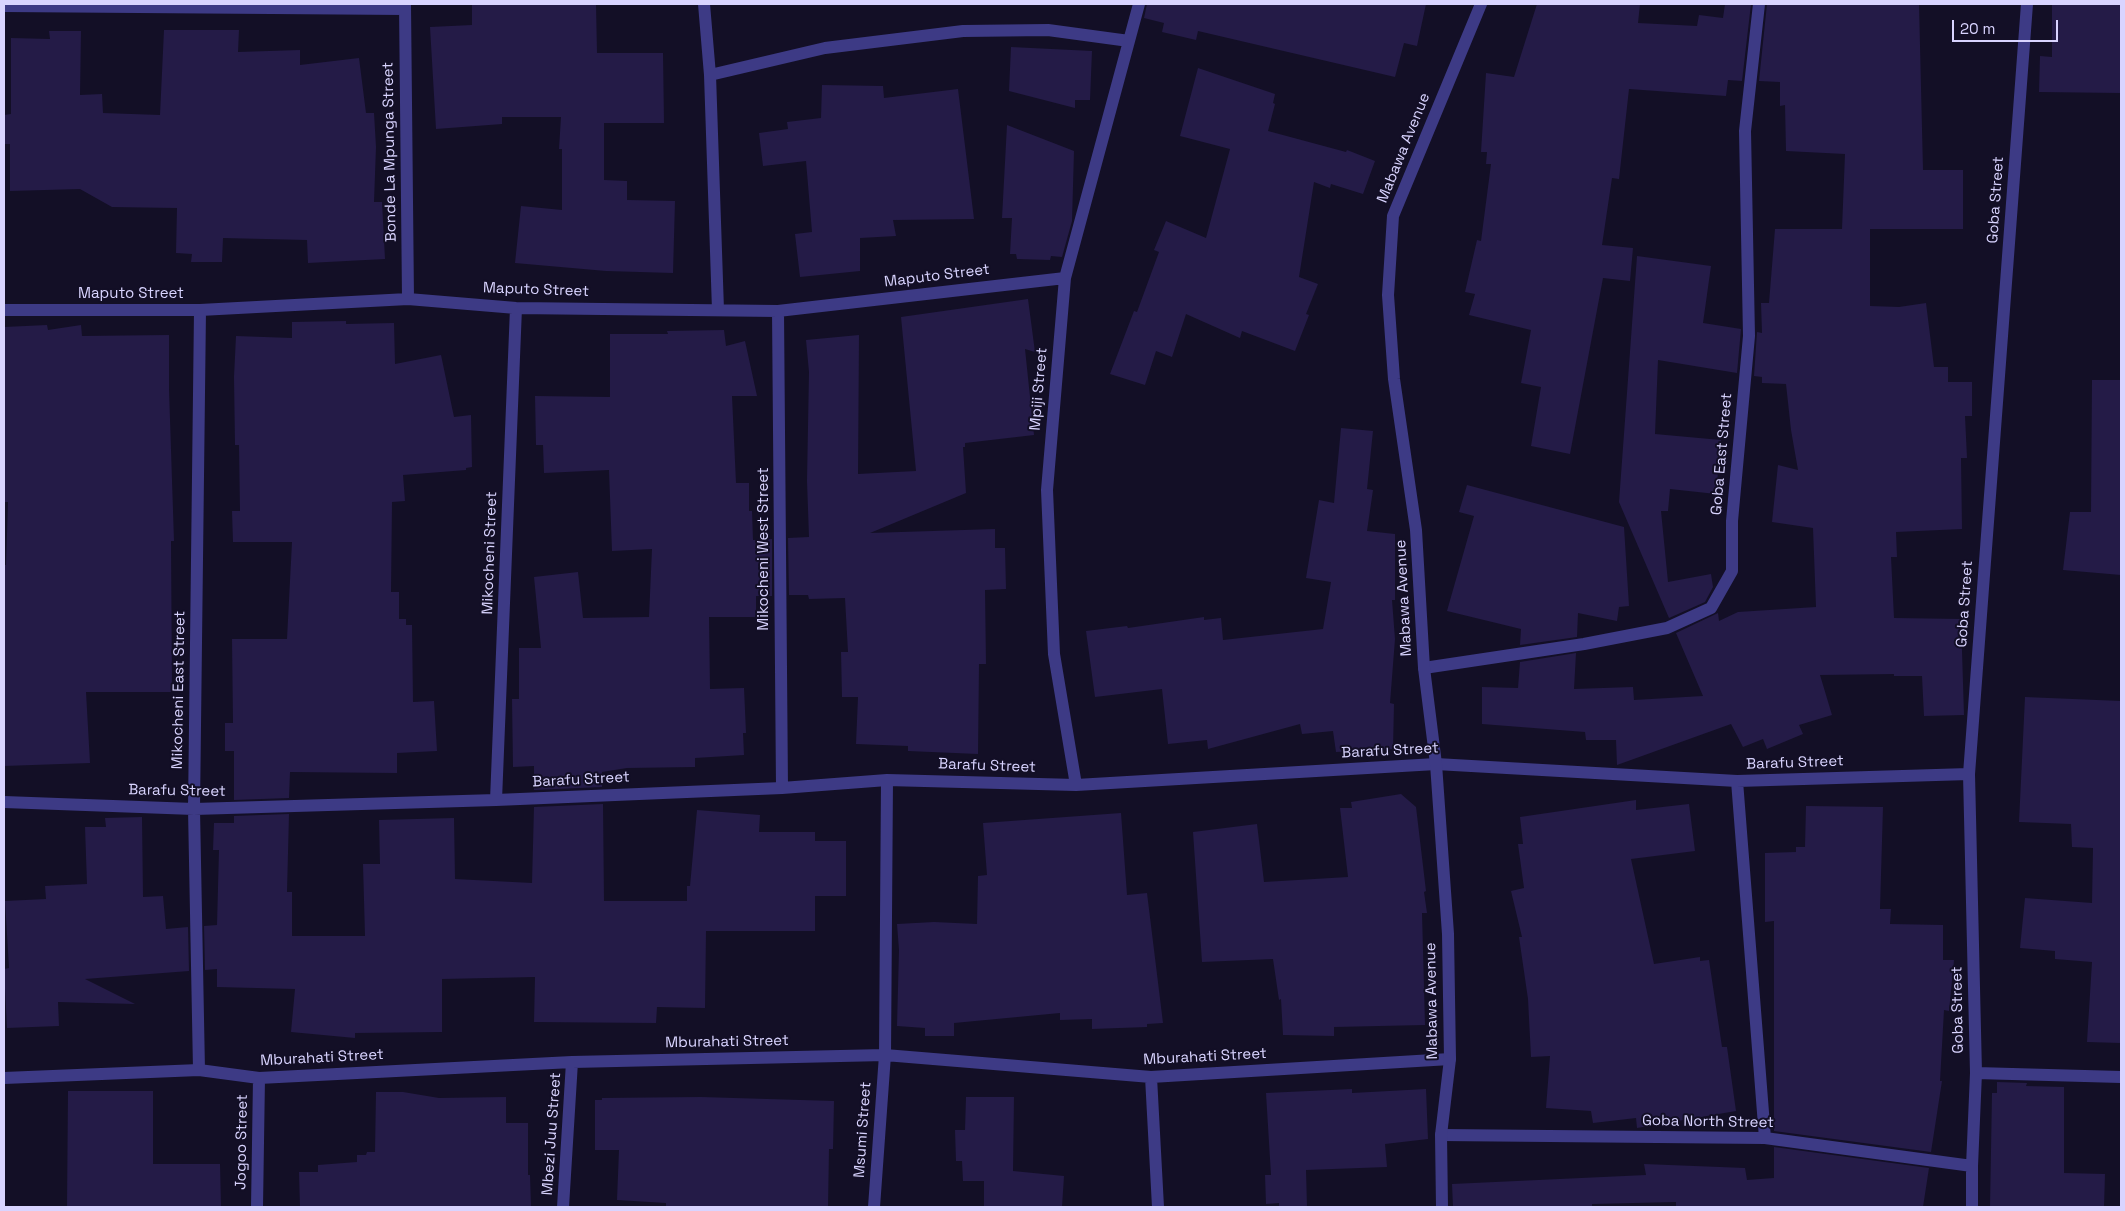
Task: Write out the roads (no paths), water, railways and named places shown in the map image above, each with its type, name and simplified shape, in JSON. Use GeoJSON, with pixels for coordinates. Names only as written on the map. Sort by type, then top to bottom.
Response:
{"type":"FeatureCollection","features":[{"type":"Feature","properties":{"kind":"street"},"geometry":{"type":"LineString","coordinates":[[704,4],[710,75],[718,310]]}},
{"type":"Feature","properties":{"kind":"street","name":"Mpiji Street"},"geometry":{"type":"LineString","coordinates":[[1076,785],[1054,654],[1047,490],[1065,278],[1139,4]]}},
{"type":"Feature","properties":{"kind":"street","name":"Mabawa Avenue"},"geometry":{"type":"LineString","coordinates":[[1442,1207],[1441,1135],[1450,1059],[1448,934],[1436,764],[1424,668],[1416,530],[1394,379],[1389,304],[1393,216],[1481,4]]}},
{"type":"Feature","properties":{"kind":"street","name":"Goba East Street"},"geometry":{"type":"LineString","coordinates":[[1424,668],[1584,644],[1667,628],[1711,608],[1732,571],[1732,521],[1749,336],[1745,131],[1759,4]]}},
{"type":"Feature","properties":{"kind":"street","name":"Goba Street"},"geometry":{"type":"LineString","coordinates":[[1972,1207],[1976,1073],[1969,774],[2027,4]]}},
{"type":"Feature","properties":{"kind":"street"},"geometry":{"type":"LineString","coordinates":[[4,6],[405,6]]}},
{"type":"Feature","properties":{"kind":"street","name":"Bonde La Mpunga Street"},"geometry":{"type":"LineString","coordinates":[[405,6],[408,299]]}},
{"type":"Feature","properties":{"kind":"street"},"geometry":{"type":"LineString","coordinates":[[710,75],[826,48],[963,31],[1048,30],[1129,41]]}},
{"type":"Feature","properties":{"kind":"street","name":"Maputo Street"},"geometry":{"type":"LineString","coordinates":[[4,310],[200,310],[408,299],[516,308],[778,310],[1065,278]]}},
{"type":"Feature","properties":{"kind":"street","name":"Mikocheni Street"},"geometry":{"type":"LineString","coordinates":[[496,800],[516,308]]}},
{"type":"Feature","properties":{"kind":"street","name":"Mikocheni East Street"},"geometry":{"type":"LineString","coordinates":[[199,1070],[194,809],[200,310]]}},
{"type":"Feature","properties":{"kind":"street","name":"Mikocheni West Street"},"geometry":{"type":"LineString","coordinates":[[778,310],[782,788]]}},
{"type":"Feature","properties":{"kind":"street","name":"Barafu Street"},"geometry":{"type":"LineString","coordinates":[[4,802],[194,809],[496,800],[782,788],[887,780],[1076,785],[1436,764],[1737,781],[1969,774]]}},
{"type":"Feature","properties":{"kind":"street","name":"Msumi Street"},"geometry":{"type":"LineString","coordinates":[[874,1207],[885,1055],[887,780]]}},
{"type":"Feature","properties":{"kind":"street"},"geometry":{"type":"LineString","coordinates":[[1737,781],[1765,1138]]}},
{"type":"Feature","properties":{"kind":"street","name":"Mburahati Street"},"geometry":{"type":"LineString","coordinates":[[4,1078],[199,1070],[259,1078],[572,1062],[885,1055],[1151,1077],[1450,1059]]}},
{"type":"Feature","properties":{"kind":"street","name":"Mbezi Juu Street"},"geometry":{"type":"LineString","coordinates":[[563,1207],[572,1062]]}},
{"type":"Feature","properties":{"kind":"street"},"geometry":{"type":"LineString","coordinates":[[1976,1073],[2121,1077]]}},
{"type":"Feature","properties":{"kind":"street"},"geometry":{"type":"LineString","coordinates":[[1151,1077],[1158,1207]]}},
{"type":"Feature","properties":{"kind":"street","name":"Jogoo Street"},"geometry":{"type":"LineString","coordinates":[[257,1207],[259,1078]]}},
{"type":"Feature","properties":{"kind":"street","name":"Goba North Street"},"geometry":{"type":"LineString","coordinates":[[1441,1135],[1765,1138],[1972,1166]]}}]}
